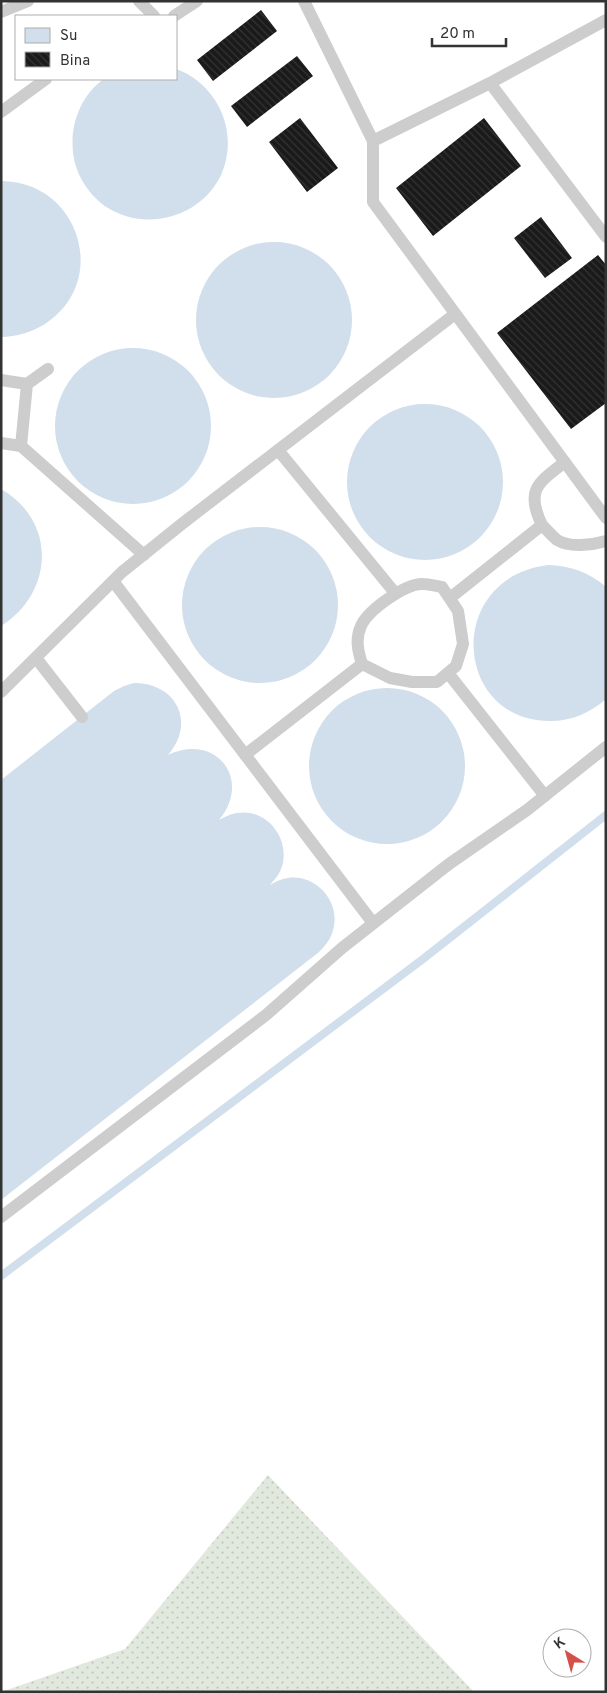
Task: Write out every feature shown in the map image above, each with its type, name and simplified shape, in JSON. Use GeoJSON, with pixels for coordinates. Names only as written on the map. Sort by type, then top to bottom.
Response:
{"type":"FeatureCollection","features":[{"type":"Feature","properties":{"kind":"lane"},"geometry":{"type":"LineString","coordinates":[[1,12],[28,1]]}},
{"type":"Feature","properties":{"kind":"lane"},"geometry":{"type":"LineString","coordinates":[[140,1],[153,15]]}},
{"type":"Feature","properties":{"kind":"lane"},"geometry":{"type":"LineString","coordinates":[[176,15],[197,1]]}},
{"type":"Feature","properties":{"kind":"lane"},"geometry":{"type":"LineString","coordinates":[[304,1],[373,141],[374,202],[606,518]]}},
{"type":"Feature","properties":{"kind":"lane"},"geometry":{"type":"LineString","coordinates":[[373,141],[490,83],[606,20]]}},
{"type":"Feature","properties":{"kind":"lane"},"geometry":{"type":"LineString","coordinates":[[1,112],[45,80]]}},
{"type":"Feature","properties":{"kind":"lane"},"geometry":{"type":"LineString","coordinates":[[490,83],[606,237]]}},
{"type":"Feature","properties":{"kind":"lane"},"geometry":{"type":"LineString","coordinates":[[1,692],[113,581],[144,555],[455,314]]}},
{"type":"Feature","properties":{"kind":"lane"},"geometry":{"type":"LineString","coordinates":[[1,380],[27,384],[48,369]]}},
{"type":"Feature","properties":{"kind":"lane"},"geometry":{"type":"LineString","coordinates":[[21,446],[27,384]]}},
{"type":"Feature","properties":{"kind":"lane"},"geometry":{"type":"LineString","coordinates":[[1,443],[21,446],[144,555]]}},
{"type":"Feature","properties":{"kind":"lane"},"geometry":{"type":"LineString","coordinates":[[278,450],[395,594]]}},
{"type":"Feature","properties":{"kind":"lane"},"geometry":{"type":"LineString","coordinates":[[565,462],[544,479],[534,494],[535,511],[542,525],[558,540],[577,545],[597,544],[606,541]]}},
{"type":"Feature","properties":{"kind":"lane"},"geometry":{"type":"LineString","coordinates":[[450,598],[542,525]]}},
{"type":"Feature","properties":{"kind":"lane"},"geometry":{"type":"LineString","coordinates":[[113,581],[373,923]]}},
{"type":"Feature","properties":{"kind":"lane"},"geometry":{"type":"LineString","coordinates":[[422,583],[442,587],[458,611],[463,644],[456,666],[437,682],[412,682],[390,678],[362,664],[357,646],[361,625],[378,606],[395,594],[422,583]]}},
{"type":"Feature","properties":{"kind":"lane"},"geometry":{"type":"LineString","coordinates":[[36,658],[82,717]]}},
{"type":"Feature","properties":{"kind":"lane"},"geometry":{"type":"LineString","coordinates":[[245,755],[362,664]]}},
{"type":"Feature","properties":{"kind":"lane"},"geometry":{"type":"LineString","coordinates":[[448,673],[545,796]]}},
{"type":"Feature","properties":{"kind":"lane"},"geometry":{"type":"LineString","coordinates":[[1,1217],[266,1015],[342,948],[449,864],[545,796],[606,748]]}},
{"type":"Feature","properties":{"kind":"shaded area"},"geometry":{"type":"Polygon","coordinates":[[[268,1475],[474,1692],[1,1692],[125,1649],[268,1475]]]}},
{"type":"Feature","properties":{"kind":"water"},"geometry":{"type":"Polygon","coordinates":[[[178,70],[191,76],[203,86],[214,98],[221,112],[226,127],[228,143],[221,175],[212,189],[187,210],[172,216],[156,219],[139,219],[123,215],[101,203],[84,184],[74,160],[73,152],[75,121],[83,102],[103,80],[178,80],[178,70]]]}},
{"type":"Feature","properties":{"kind":"water"},"geometry":{"type":"Polygon","coordinates":[[[1,181],[28,185],[50,197],[67,215],[77,236],[81,260],[77,284],[65,306],[40,327],[29,332],[7,337],[1,337],[1,181]]]}},
{"type":"Feature","properties":{"kind":"water"},"geometry":{"type":"Polygon","coordinates":[[[266,242],[282,242],[297,245],[311,251],[329,265],[343,283],[349,297],[352,320],[349,343],[343,357],[329,375],[311,389],[297,395],[282,398],[266,398],[251,395],[237,389],[219,375],[209,363],[199,343],[196,328],[196,312],[199,297],[205,283],[219,265],[231,255],[251,245],[266,242]]]}},
{"type":"Feature","properties":{"kind":"water"},"geometry":{"type":"Polygon","coordinates":[[[125,348],[141,348],[156,351],[170,357],[188,371],[202,389],[208,403],[211,426],[208,449],[202,463],[188,481],[170,495],[156,501],[141,504],[125,504],[110,501],[96,495],[78,481],[68,469],[58,449],[55,434],[55,418],[58,403],[64,389],[78,371],[90,361],[110,351],[125,348]]]}},
{"type":"Feature","properties":{"kind":"water"},"geometry":{"type":"Polygon","coordinates":[[[417,404],[433,404],[448,407],[462,413],[480,427],[494,445],[500,459],[503,482],[500,505],[494,519],[480,537],[462,551],[448,557],[433,560],[417,560],[402,557],[388,551],[370,537],[360,525],[350,505],[347,490],[347,474],[350,459],[356,445],[370,427],[382,417],[402,407],[417,404]]]}},
{"type":"Feature","properties":{"kind":"water"},"geometry":{"type":"Polygon","coordinates":[[[1,489],[19,503],[32,519],[40,538],[42,557],[39,577],[31,595],[19,612],[1,626],[1,489]]]}},
{"type":"Feature","properties":{"kind":"water"},"geometry":{"type":"Polygon","coordinates":[[[252,527],[268,527],[283,530],[297,536],[315,550],[329,568],[335,582],[338,605],[335,628],[329,642],[315,660],[297,674],[283,680],[268,683],[252,683],[237,680],[223,674],[205,660],[195,648],[185,628],[182,613],[182,597],[185,582],[191,568],[205,550],[217,540],[237,530],[252,527]]]}},
{"type":"Feature","properties":{"kind":"water"},"geometry":{"type":"Polygon","coordinates":[[[548,565],[579,571],[593,577],[606,587],[606,699],[580,715],[558,721],[518,715],[494,698],[479,675],[474,648],[477,620],[491,595],[514,575],[548,565]]]}},
{"type":"Feature","properties":{"kind":"water"},"geometry":{"type":"Polygon","coordinates":[[[134,683],[149,685],[161,690],[171,697],[178,707],[181,718],[181,730],[176,743],[168,755],[185,750],[201,750],[214,755],[224,764],[230,775],[232,789],[228,804],[219,820],[234,813],[248,813],[267,821],[275,829],[280,838],[284,858],[280,871],[270,885],[288,878],[307,880],[315,884],[323,890],[333,907],[335,916],[333,930],[329,940],[319,952],[1,1200],[1,780],[114,691],[134,683]]]}},
{"type":"Feature","properties":{"kind":"water"},"geometry":{"type":"Polygon","coordinates":[[[379,688],[395,688],[410,691],[424,697],[442,711],[456,729],[462,743],[465,766],[462,789],[456,803],[442,821],[424,835],[410,841],[395,844],[379,844],[364,841],[350,835],[332,821],[322,809],[312,789],[309,774],[309,758],[312,743],[318,729],[332,711],[344,701],[364,691],[379,688]]]}},
{"type":"Feature","properties":{"kind":"building"},"geometry":{"type":"Polygon","coordinates":[[[261,10],[277,31],[213,81],[197,60],[261,10]]]}},
{"type":"Feature","properties":{"kind":"building"},"geometry":{"type":"Polygon","coordinates":[[[297,56],[313,76],[247,127],[231,106],[297,56]]]}},
{"type":"Feature","properties":{"kind":"building"},"geometry":{"type":"Polygon","coordinates":[[[300,118],[338,168],[307,192],[269,142],[300,118]]]}},
{"type":"Feature","properties":{"kind":"building"},"geometry":{"type":"Polygon","coordinates":[[[484,118],[521,166],[433,236],[396,188],[484,118]]]}},
{"type":"Feature","properties":{"kind":"building"},"geometry":{"type":"Polygon","coordinates":[[[541,217],[572,258],[545,278],[514,238],[541,217]]]}},
{"type":"Feature","properties":{"kind":"building"},"geometry":{"type":"Polygon","coordinates":[[[598,255],[606,265],[606,403],[571,429],[497,333],[598,255]]]}},
{"type":"Feature","properties":{"kind":"waterway"},"geometry":{"type":"LineString","coordinates":[[1,1276],[423,959],[606,815]]}}]}
